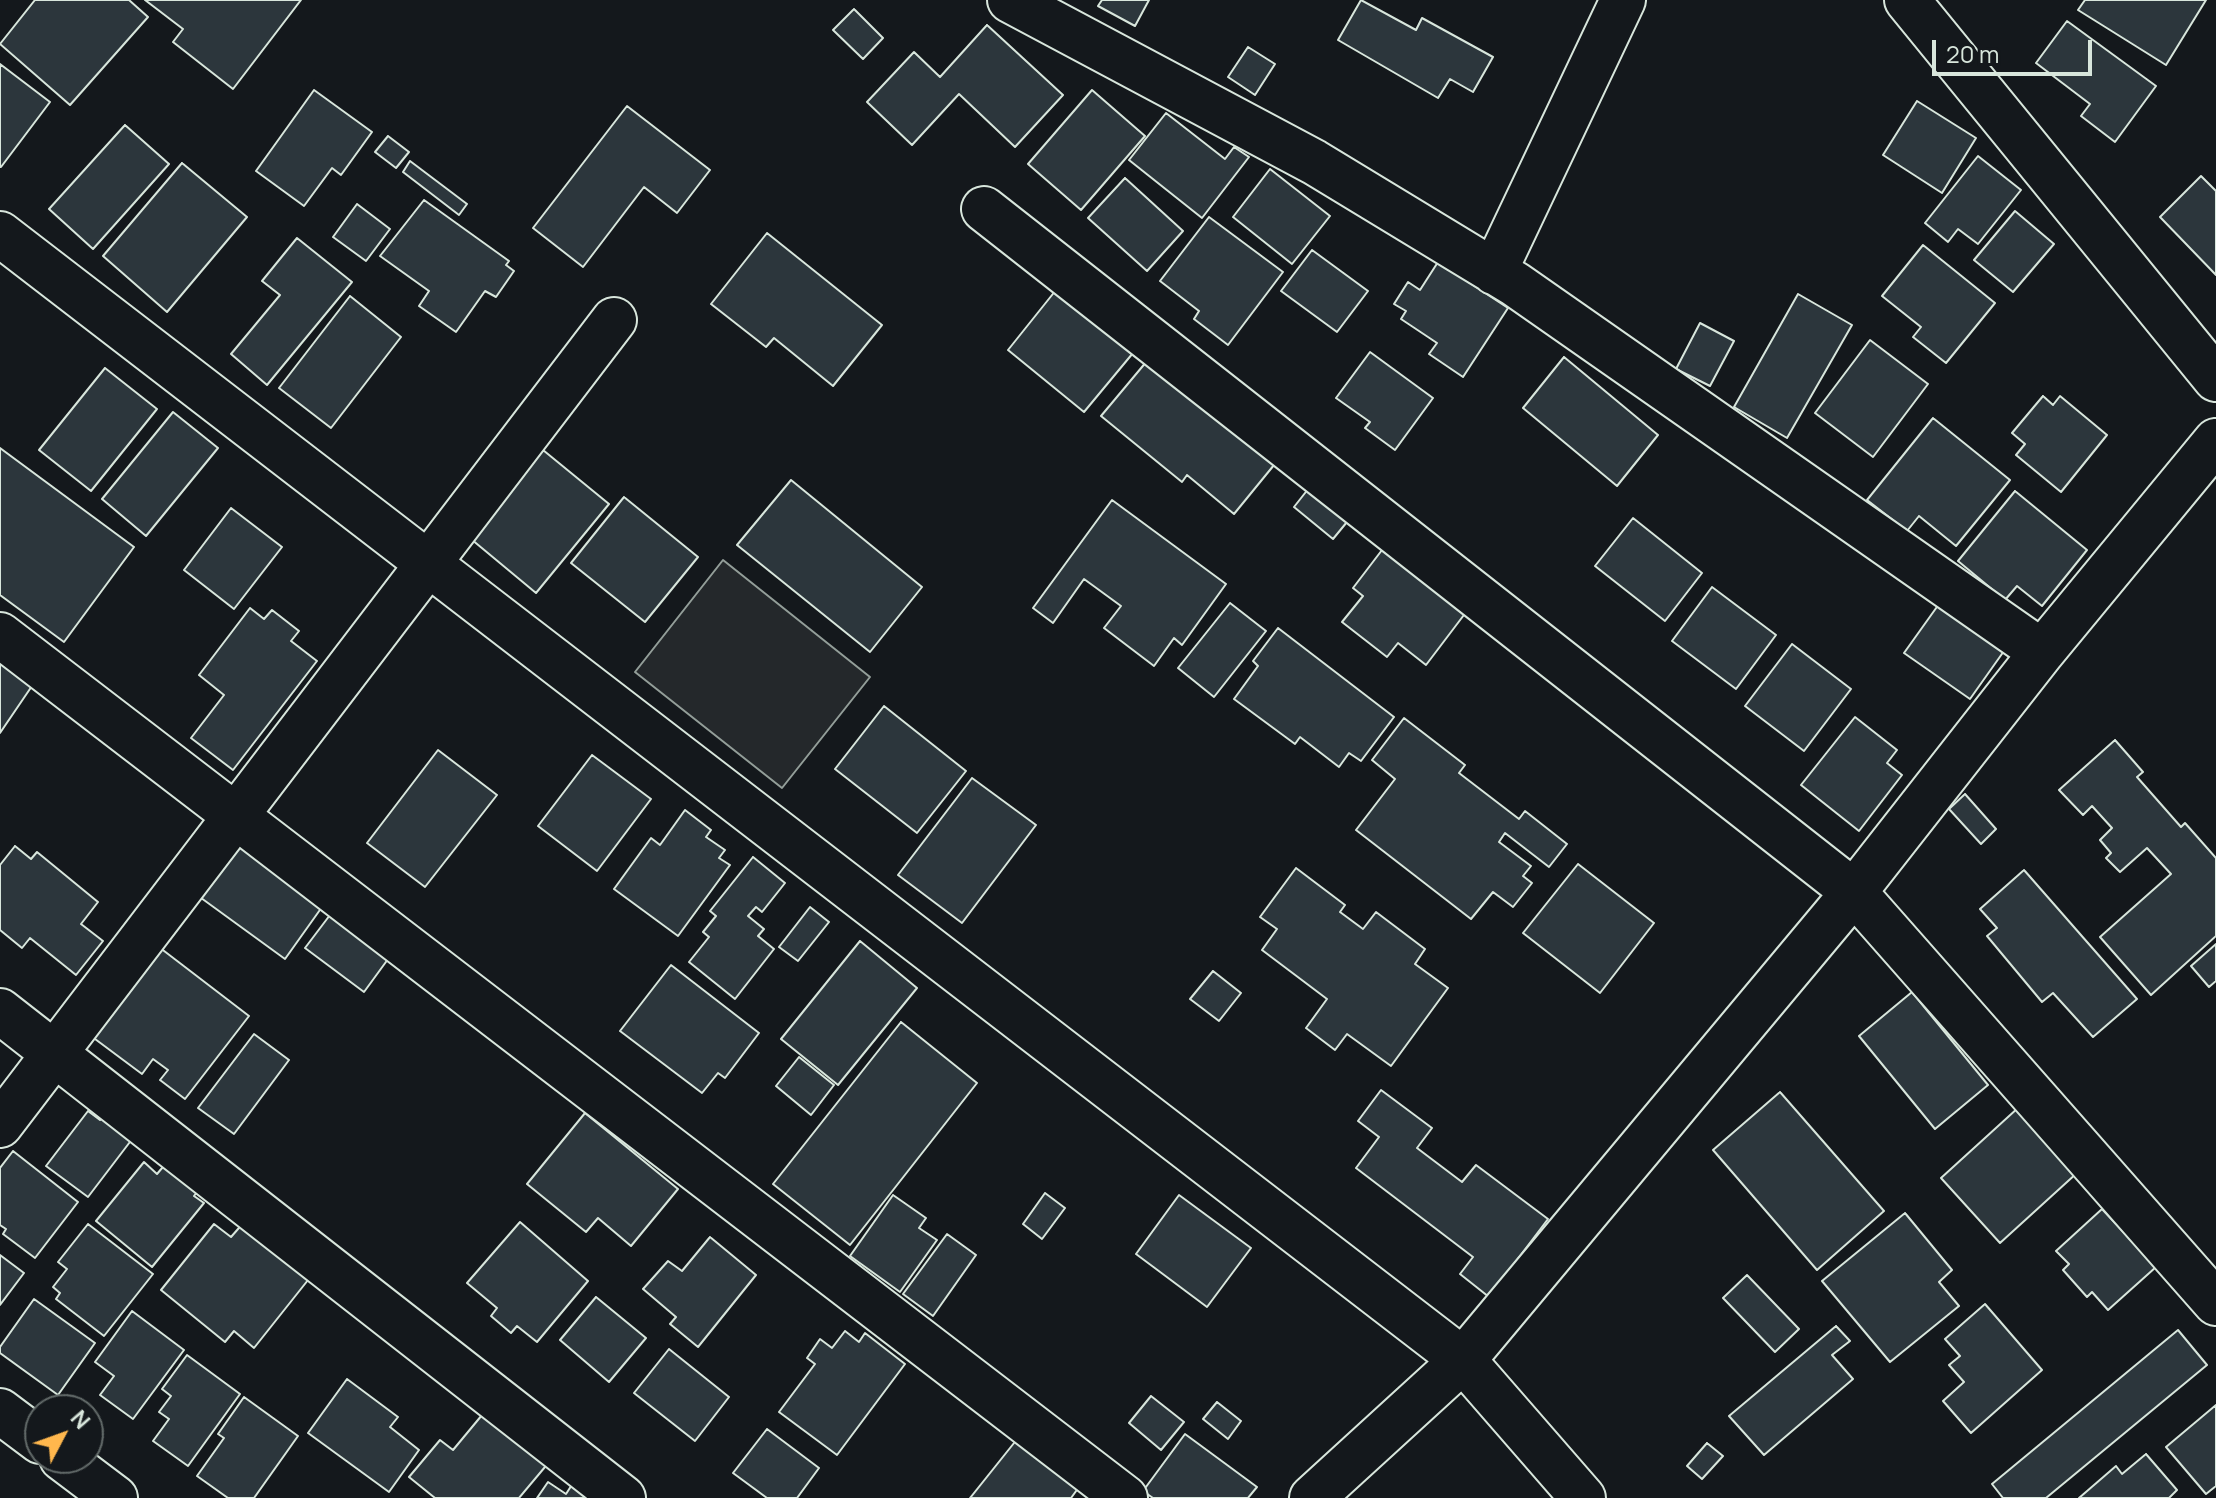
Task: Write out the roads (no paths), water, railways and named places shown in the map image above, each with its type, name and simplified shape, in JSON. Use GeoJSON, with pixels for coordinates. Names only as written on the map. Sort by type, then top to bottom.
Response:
{"type":"FeatureCollection","features":[{"type":"Feature","properties":{"kind":"street"},"geometry":{"type":"LineString","coordinates":[[1010,0],[1314,162],[1494,272],[2042,652]]}},
{"type":"Feature","properties":{"kind":"street"},"geometry":{"type":"LineString","coordinates":[[1494,272],[1623,0]]}},
{"type":"Feature","properties":{"kind":"street"},"geometry":{"type":"LineString","coordinates":[[1907,0],[2216,379]]}},
{"type":"Feature","properties":{"kind":"street"},"geometry":{"type":"LineString","coordinates":[[984,209],[1854,892],[2216,1303]]}},
{"type":"Feature","properties":{"kind":"street"},"geometry":{"type":"LineString","coordinates":[[0,234],[1463,1360],[1583,1498]]}},
{"type":"Feature","properties":{"kind":"street"},"geometry":{"type":"LineString","coordinates":[[0,1125],[614,320]]}},
{"type":"Feature","properties":{"kind":"street"},"geometry":{"type":"LineString","coordinates":[[1312,1498],[1463,1360],[1854,892],[2042,652],[2216,441]]}},
{"type":"Feature","properties":{"kind":"street"},"geometry":{"type":"LineString","coordinates":[[0,635],[1125,1498]]}},
{"type":"Feature","properties":{"kind":"street"},"geometry":{"type":"LineString","coordinates":[[0,1011],[623,1498]]}},
{"type":"Feature","properties":{"kind":"street"},"geometry":{"type":"LineString","coordinates":[[0,1411],[24,1429]]}},
{"type":"Feature","properties":{"kind":"street"},"geometry":{"type":"LineString","coordinates":[[83,1474],[115,1498]]}}]}
